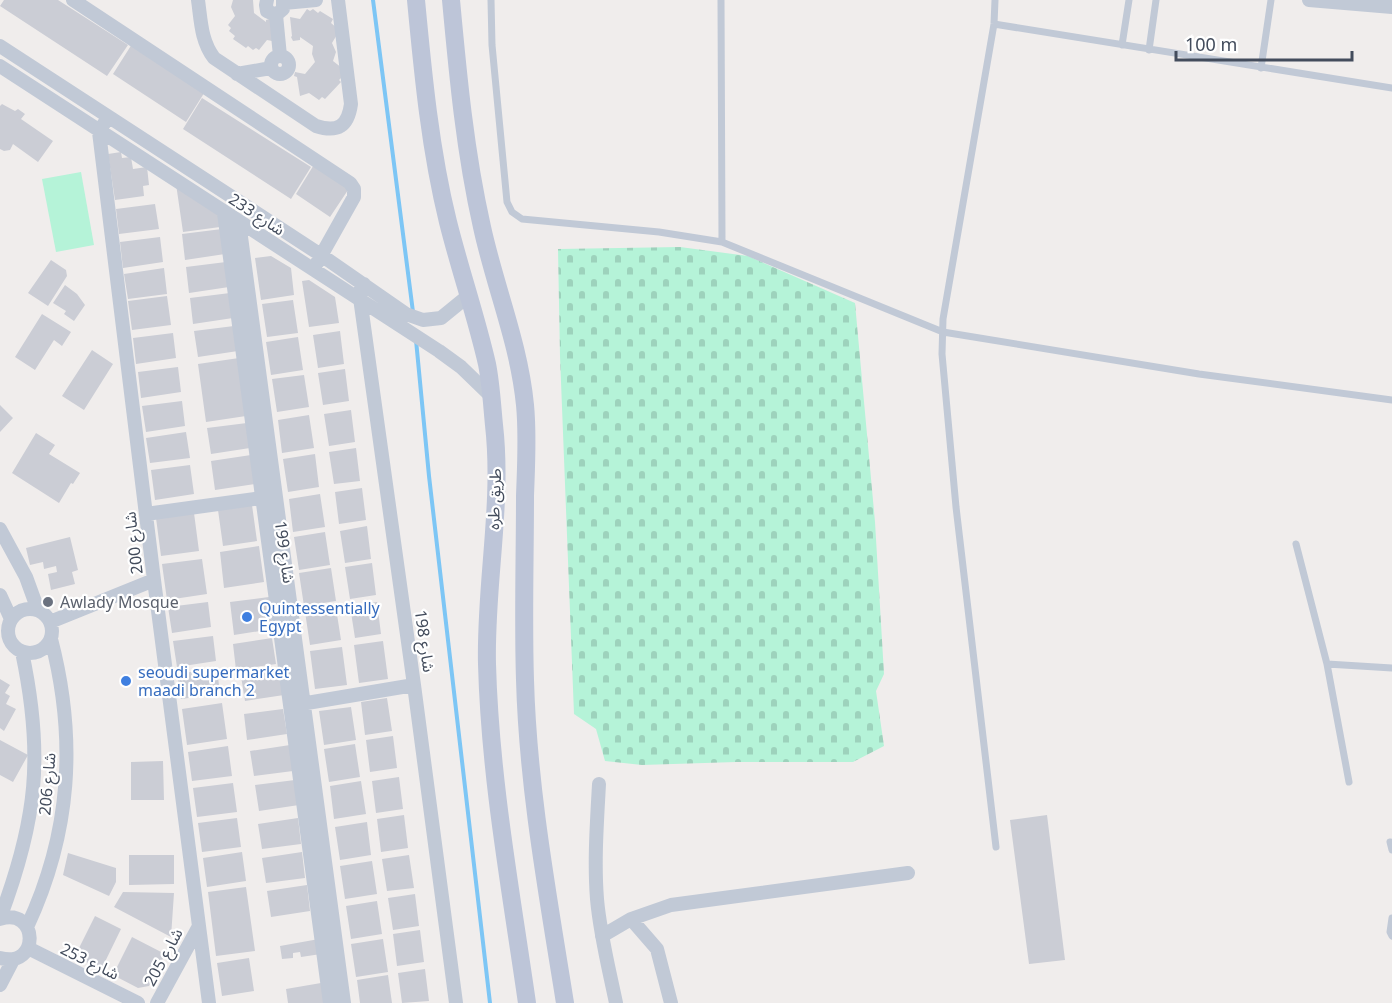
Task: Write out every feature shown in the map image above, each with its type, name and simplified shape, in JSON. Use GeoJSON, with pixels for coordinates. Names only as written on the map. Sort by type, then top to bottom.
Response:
{"type":"FeatureCollection","features":[{"type":"Feature","properties":{"kind":"main road","name":"طريق طره"},"geometry":{"type":"LineString","coordinates":[[416,0],[422,66],[438,172],[488,367],[496,466],[486,627],[489,704],[501,821],[527,1003]]}},
{"type":"Feature","properties":{"kind":"main road","name":"طريق طره"},"geometry":{"type":"LineString","coordinates":[[452,0],[459,82],[474,190],[489,256],[516,350],[524,399],[527,460],[524,634],[526,720],[534,807],[565,1003]]}},
{"type":"Feature","properties":{"kind":"street"},"geometry":{"type":"LineString","coordinates":[[73,0],[350,183],[354,189],[354,197],[313,270]]}},
{"type":"Feature","properties":{"kind":"street"},"geometry":{"type":"LineString","coordinates":[[198,0],[203,38],[214,58],[316,126],[328,130],[341,126],[349,117],[351,104],[338,0]]}},
{"type":"Feature","properties":{"kind":"street"},"geometry":{"type":"LineString","coordinates":[[267,0],[267,11],[281,6],[316,0]]}},
{"type":"Feature","properties":{"kind":"street"},"geometry":{"type":"LineString","coordinates":[[1309,0],[1392,7]]}},
{"type":"Feature","properties":{"kind":"street"},"geometry":{"type":"LineString","coordinates":[[237,74],[286,72],[289,66],[286,58],[280,56],[281,6]]}},
{"type":"Feature","properties":{"kind":"street","name":"شارع 233"},"geometry":{"type":"LineString","coordinates":[[0,46],[321,255],[406,314],[423,320],[441,318],[468,296]]}},
{"type":"Feature","properties":{"kind":"street","name":"شارع 233"},"geometry":{"type":"LineString","coordinates":[[0,66],[451,359],[491,396]]}},
{"type":"Feature","properties":{"kind":"street"},"geometry":{"type":"LineString","coordinates":[[276,71],[282,104]]}},
{"type":"Feature","properties":{"kind":"street"},"geometry":{"type":"LineString","coordinates":[[99,132],[108,117]]}},
{"type":"Feature","properties":{"kind":"street","name":"شارع 200"},"geometry":{"type":"LineString","coordinates":[[99,132],[209,1003]]}},
{"type":"Feature","properties":{"kind":"street","name":"شارع 199"},"geometry":{"type":"LineString","coordinates":[[224,213],[344,1003]]}},
{"type":"Feature","properties":{"kind":"street","name":"شارع 199"},"geometry":{"type":"LineString","coordinates":[[239,222],[268,497]]}},
{"type":"Feature","properties":{"kind":"street","name":"شارع 198"},"geometry":{"type":"LineString","coordinates":[[364,284],[360,291],[360,298],[456,1003]]}},
{"type":"Feature","properties":{"kind":"street"},"geometry":{"type":"LineString","coordinates":[[146,514],[268,497]]}},
{"type":"Feature","properties":{"kind":"street"},"geometry":{"type":"LineString","coordinates":[[0,529],[26,577],[38,610],[50,622],[52,630],[51,639],[39,652],[22,652],[5,644],[11,619],[23,610],[38,610]]}},
{"type":"Feature","properties":{"kind":"street"},"geometry":{"type":"LineString","coordinates":[[50,622],[154,580]]}},
{"type":"Feature","properties":{"kind":"street"},"geometry":{"type":"LineString","coordinates":[[0,595],[11,619]]}},
{"type":"Feature","properties":{"kind":"street","name":"شارع 206"},"geometry":{"type":"LineString","coordinates":[[27,927],[52,865],[63,812],[67,768],[64,703],[51,639]]}},
{"type":"Feature","properties":{"kind":"street","name":"شارع 206"},"geometry":{"type":"LineString","coordinates":[[0,918],[25,844],[32,806],[35,729],[22,652]]}},
{"type":"Feature","properties":{"kind":"street"},"geometry":{"type":"LineString","coordinates":[[297,705],[414,685]]}},
{"type":"Feature","properties":{"kind":"street","name":"شارع 199"},"geometry":{"type":"LineString","coordinates":[[297,705],[330,1003]]}},
{"type":"Feature","properties":{"kind":"street"},"geometry":{"type":"LineString","coordinates":[[599,784],[596,882],[602,936],[616,1003]]}},
{"type":"Feature","properties":{"kind":"street"},"geometry":{"type":"LineString","coordinates":[[602,936],[631,919],[671,905],[908,873]]}},
{"type":"Feature","properties":{"kind":"street"},"geometry":{"type":"LineString","coordinates":[[0,918],[15,918],[27,927],[30,941],[22,956],[7,959],[0,985]]}},
{"type":"Feature","properties":{"kind":"street"},"geometry":{"type":"LineString","coordinates":[[631,919],[657,949],[671,1003]]}},
{"type":"Feature","properties":{"kind":"street","name":"شارع 205"},"geometry":{"type":"LineString","coordinates":[[157,1003],[199,926]]}},
{"type":"Feature","properties":{"kind":"street","name":"شارع 253"},"geometry":{"type":"LineString","coordinates":[[28,948],[138,1003]]}},
{"type":"Feature","properties":{"kind":"lane"},"geometry":{"type":"LineString","coordinates":[[491,0],[492,45],[507,202],[517,217],[528,221],[659,232],[722,242],[943,332],[1199,374],[1392,400]]}},
{"type":"Feature","properties":{"kind":"lane"},"geometry":{"type":"LineString","coordinates":[[722,0],[722,242]]}},
{"type":"Feature","properties":{"kind":"lane"},"geometry":{"type":"LineString","coordinates":[[995,0],[994,24],[945,307],[942,354],[956,507],[996,847]]}},
{"type":"Feature","properties":{"kind":"lane"},"geometry":{"type":"LineString","coordinates":[[1122,45],[1129,0]]}},
{"type":"Feature","properties":{"kind":"lane"},"geometry":{"type":"LineString","coordinates":[[1149,50],[1156,0]]}},
{"type":"Feature","properties":{"kind":"lane"},"geometry":{"type":"LineString","coordinates":[[1261,68],[1271,0]]}},
{"type":"Feature","properties":{"kind":"lane"},"geometry":{"type":"LineString","coordinates":[[994,24],[1392,88]]}},
{"type":"Feature","properties":{"kind":"lane"},"geometry":{"type":"LineString","coordinates":[[1296,544],[1327,664],[1349,782]]}},
{"type":"Feature","properties":{"kind":"lane"},"geometry":{"type":"LineString","coordinates":[[1327,664],[1392,668]]}},
{"type":"Feature","properties":{"kind":"lane"},"geometry":{"type":"LineString","coordinates":[[1392,918],[1390,932],[1392,936]]}},
{"type":"Feature","properties":{"kind":"green space"},"geometry":{"type":"Polygon","coordinates":[[[81,172],[94,245],[56,252],[42,179],[81,172]]]}},
{"type":"Feature","properties":{"kind":"green space"},"geometry":{"type":"Polygon","coordinates":[[[680,247],[748,256],[855,303],[875,522],[884,674],[876,691],[884,746],[853,762],[642,765],[605,761],[596,729],[574,714],[558,249],[680,247]]]}},
{"type":"Feature","properties":{"kind":"building"},"geometry":{"type":"Polygon","coordinates":[[[4,0],[58,0],[128,45],[107,76],[0,6],[4,0]]]}},
{"type":"Feature","properties":{"kind":"building"},"geometry":{"type":"Polygon","coordinates":[[[233,0],[253,0],[254,13],[266,22],[273,18],[277,42],[267,40],[259,50],[256,48],[253,50],[233,39],[235,36],[229,31],[231,28],[228,25],[235,16],[231,7],[233,0]]]}},
{"type":"Feature","properties":{"kind":"building"},"geometry":{"type":"Polygon","coordinates":[[[307,9],[310,11],[313,9],[318,13],[320,11],[333,19],[331,23],[337,28],[338,33],[332,43],[336,52],[333,61],[342,68],[340,71],[344,75],[339,80],[341,82],[325,99],[322,97],[319,100],[309,93],[300,96],[297,77],[294,76],[295,72],[305,74],[315,62],[312,54],[313,46],[300,37],[300,40],[293,41],[291,37],[290,17],[300,19],[307,9]]]}},
{"type":"Feature","properties":{"kind":"building"},"geometry":{"type":"Polygon","coordinates":[[[132,44],[206,90],[186,122],[113,74],[132,44]]]}},
{"type":"Feature","properties":{"kind":"building"},"geometry":{"type":"Polygon","coordinates":[[[202,98],[311,167],[291,199],[183,129],[202,98]]]}},
{"type":"Feature","properties":{"kind":"building"},"geometry":{"type":"Polygon","coordinates":[[[2,104],[25,114],[21,119],[53,141],[38,162],[13,144],[10,150],[0,149],[0,106],[2,104]]]}},
{"type":"Feature","properties":{"kind":"building"},"geometry":{"type":"Polygon","coordinates":[[[121,152],[122,158],[131,157],[133,169],[147,167],[149,185],[143,186],[144,196],[115,200],[108,154],[121,152]]]}},
{"type":"Feature","properties":{"kind":"building"},"geometry":{"type":"Polygon","coordinates":[[[315,163],[350,187],[330,217],[296,194],[315,163]]]}},
{"type":"Feature","properties":{"kind":"building"},"geometry":{"type":"Polygon","coordinates":[[[176,184],[219,212],[220,227],[183,232],[176,184]]]}},
{"type":"Feature","properties":{"kind":"building"},"geometry":{"type":"Polygon","coordinates":[[[155,204],[159,229],[119,234],[116,209],[155,204]]]}},
{"type":"Feature","properties":{"kind":"building"},"geometry":{"type":"Polygon","coordinates":[[[222,229],[225,254],[185,260],[182,234],[222,229]]]}},
{"type":"Feature","properties":{"kind":"building"},"geometry":{"type":"Polygon","coordinates":[[[160,237],[163,262],[123,268],[120,242],[160,237]]]}},
{"type":"Feature","properties":{"kind":"building"},"geometry":{"type":"Polygon","coordinates":[[[271,256],[291,268],[294,295],[261,300],[255,258],[271,256]]]}},
{"type":"Feature","properties":{"kind":"building"},"geometry":{"type":"Polygon","coordinates":[[[51,260],[66,270],[67,276],[48,306],[28,293],[51,260]]]}},
{"type":"Feature","properties":{"kind":"building"},"geometry":{"type":"Polygon","coordinates":[[[226,262],[229,287],[189,293],[186,267],[226,262]]]}},
{"type":"Feature","properties":{"kind":"building"},"geometry":{"type":"Polygon","coordinates":[[[164,268],[167,294],[128,299],[124,274],[164,268]]]}},
{"type":"Feature","properties":{"kind":"building"},"geometry":{"type":"Polygon","coordinates":[[[309,280],[335,297],[339,323],[309,327],[302,281],[309,280]]]}},
{"type":"Feature","properties":{"kind":"building"},"geometry":{"type":"Polygon","coordinates":[[[65,285],[77,294],[85,305],[74,321],[64,314],[66,311],[53,303],[65,285]]]}},
{"type":"Feature","properties":{"kind":"building"},"geometry":{"type":"Polygon","coordinates":[[[230,293],[233,318],[193,324],[190,298],[230,293]]]}},
{"type":"Feature","properties":{"kind":"building"},"geometry":{"type":"Polygon","coordinates":[[[167,296],[171,325],[132,330],[128,301],[167,296]]]}},
{"type":"Feature","properties":{"kind":"building"},"geometry":{"type":"Polygon","coordinates":[[[293,300],[298,333],[267,337],[262,304],[293,300]]]}},
{"type":"Feature","properties":{"kind":"building"},"geometry":{"type":"Polygon","coordinates":[[[42,314],[71,332],[62,346],[54,340],[35,370],[15,357],[42,314]]]}},
{"type":"Feature","properties":{"kind":"building"},"geometry":{"type":"Polygon","coordinates":[[[234,326],[238,351],[198,357],[194,331],[234,326]]]}},
{"type":"Feature","properties":{"kind":"building"},"geometry":{"type":"Polygon","coordinates":[[[340,331],[344,364],[318,368],[313,335],[340,331]]]}},
{"type":"Feature","properties":{"kind":"building"},"geometry":{"type":"Polygon","coordinates":[[[173,333],[176,358],[136,364],[133,338],[173,333]]]}},
{"type":"Feature","properties":{"kind":"building"},"geometry":{"type":"Polygon","coordinates":[[[298,337],[303,370],[271,375],[266,342],[298,337]]]}},
{"type":"Feature","properties":{"kind":"building"},"geometry":{"type":"Polygon","coordinates":[[[92,350],[113,364],[84,410],[62,396],[92,350]]]}},
{"type":"Feature","properties":{"kind":"building"},"geometry":{"type":"Polygon","coordinates":[[[239,358],[246,416],[206,422],[198,364],[239,358]]]}},
{"type":"Feature","properties":{"kind":"building"},"geometry":{"type":"Polygon","coordinates":[[[178,367],[181,392],[141,398],[138,372],[178,367]]]}},
{"type":"Feature","properties":{"kind":"building"},"geometry":{"type":"Polygon","coordinates":[[[345,369],[349,401],[323,405],[318,373],[345,369]]]}},
{"type":"Feature","properties":{"kind":"building"},"geometry":{"type":"Polygon","coordinates":[[[304,375],[309,407],[277,412],[272,379],[304,375]]]}},
{"type":"Feature","properties":{"kind":"building"},"geometry":{"type":"Polygon","coordinates":[[[182,401],[185,426],[146,432],[142,406],[182,401]]]}},
{"type":"Feature","properties":{"kind":"building"},"geometry":{"type":"Polygon","coordinates":[[[0,405],[13,418],[0,432],[0,405]]]}},
{"type":"Feature","properties":{"kind":"building"},"geometry":{"type":"Polygon","coordinates":[[[351,410],[355,442],[329,446],[324,414],[351,410]]]}},
{"type":"Feature","properties":{"kind":"building"},"geometry":{"type":"Polygon","coordinates":[[[309,415],[314,448],[282,453],[278,420],[309,415]]]}},
{"type":"Feature","properties":{"kind":"building"},"geometry":{"type":"Polygon","coordinates":[[[247,423],[250,448],[211,454],[207,428],[247,423]]]}},
{"type":"Feature","properties":{"kind":"building"},"geometry":{"type":"Polygon","coordinates":[[[186,432],[190,458],[150,463],[146,438],[186,432]]]}},
{"type":"Feature","properties":{"kind":"building"},"geometry":{"type":"Polygon","coordinates":[[[36,433],[55,445],[49,454],[80,473],[59,503],[12,473],[36,433]]]}},
{"type":"Feature","properties":{"kind":"building"},"geometry":{"type":"Polygon","coordinates":[[[356,448],[360,481],[334,484],[329,452],[356,448]]]}},
{"type":"Feature","properties":{"kind":"building"},"geometry":{"type":"Polygon","coordinates":[[[315,454],[319,487],[288,492],[283,459],[315,454]]]}},
{"type":"Feature","properties":{"kind":"building"},"geometry":{"type":"Polygon","coordinates":[[[251,455],[255,484],[215,490],[211,461],[251,455]]]}},
{"type":"Feature","properties":{"kind":"building"},"geometry":{"type":"Polygon","coordinates":[[[190,465],[194,494],[155,500],[151,470],[190,465]]]}},
{"type":"Feature","properties":{"kind":"building"},"geometry":{"type":"Polygon","coordinates":[[[362,488],[366,520],[339,524],[335,492],[362,488]]]}},
{"type":"Feature","properties":{"kind":"building"},"geometry":{"type":"Polygon","coordinates":[[[320,494],[325,527],[293,532],[289,499],[320,494]]]}},
{"type":"Feature","properties":{"kind":"building"},"geometry":{"type":"Polygon","coordinates":[[[252,505],[257,541],[223,546],[218,510],[252,505]]]}},
{"type":"Feature","properties":{"kind":"building"},"geometry":{"type":"Polygon","coordinates":[[[194,513],[199,551],[161,556],[156,518],[194,513]]]}},
{"type":"Feature","properties":{"kind":"building"},"geometry":{"type":"Polygon","coordinates":[[[367,526],[371,559],[345,563],[340,531],[367,526]]]}},
{"type":"Feature","properties":{"kind":"building"},"geometry":{"type":"Polygon","coordinates":[[[325,532],[330,565],[299,570],[294,537],[325,532]]]}},
{"type":"Feature","properties":{"kind":"building"},"geometry":{"type":"Polygon","coordinates":[[[70,537],[78,570],[72,572],[75,584],[51,590],[48,574],[57,572],[56,566],[44,569],[43,562],[30,565],[26,548],[70,537]]]}},
{"type":"Feature","properties":{"kind":"building"},"geometry":{"type":"Polygon","coordinates":[[[259,546],[264,582],[224,588],[220,552],[259,546]]]}},
{"type":"Feature","properties":{"kind":"building"},"geometry":{"type":"Polygon","coordinates":[[[202,559],[207,594],[167,600],[162,564],[202,559]]]}},
{"type":"Feature","properties":{"kind":"building"},"geometry":{"type":"Polygon","coordinates":[[[372,563],[376,595],[350,599],[345,567],[372,563]]]}},
{"type":"Feature","properties":{"kind":"building"},"geometry":{"type":"Polygon","coordinates":[[[331,568],[336,601],[304,606],[299,573],[331,568]]]}},
{"type":"Feature","properties":{"kind":"building"},"geometry":{"type":"Polygon","coordinates":[[[269,597],[273,629],[234,635],[230,602],[269,597]]]}},
{"type":"Feature","properties":{"kind":"building"},"geometry":{"type":"Polygon","coordinates":[[[208,602],[211,627],[172,633],[168,607],[208,602]]]}},
{"type":"Feature","properties":{"kind":"building"},"geometry":{"type":"Polygon","coordinates":[[[377,602],[381,634],[355,638],[350,606],[377,602]]]}},
{"type":"Feature","properties":{"kind":"building"},"geometry":{"type":"Polygon","coordinates":[[[336,608],[341,640],[310,645],[305,612],[336,608]]]}},
{"type":"Feature","properties":{"kind":"building"},"geometry":{"type":"Polygon","coordinates":[[[213,636],[216,661],[177,667],[173,641],[213,636]]]}},
{"type":"Feature","properties":{"kind":"building"},"geometry":{"type":"Polygon","coordinates":[[[272,638],[276,664],[236,670],[233,644],[272,638]]]}},
{"type":"Feature","properties":{"kind":"building"},"geometry":{"type":"Polygon","coordinates":[[[383,641],[388,679],[359,683],[354,645],[383,641]]]}},
{"type":"Feature","properties":{"kind":"building"},"geometry":{"type":"Polygon","coordinates":[[[342,647],[347,685],[315,689],[310,651],[342,647]]]}},
{"type":"Feature","properties":{"kind":"building"},"geometry":{"type":"Polygon","coordinates":[[[217,668],[220,694],[181,699],[177,674],[217,668]]]}},
{"type":"Feature","properties":{"kind":"building"},"geometry":{"type":"Polygon","coordinates":[[[281,670],[284,695],[245,701],[241,676],[281,670]]]}},
{"type":"Feature","properties":{"kind":"building"},"geometry":{"type":"Polygon","coordinates":[[[0,679],[10,685],[5,693],[10,696],[6,704],[16,709],[4,731],[0,728],[0,679]]]}},
{"type":"Feature","properties":{"kind":"building"},"geometry":{"type":"Polygon","coordinates":[[[387,698],[392,731],[365,735],[361,702],[387,698]]]}},
{"type":"Feature","properties":{"kind":"building"},"geometry":{"type":"Polygon","coordinates":[[[222,703],[227,739],[187,745],[182,709],[222,703]]]}},
{"type":"Feature","properties":{"kind":"building"},"geometry":{"type":"Polygon","coordinates":[[[351,707],[356,740],[324,745],[319,711],[351,707]]]}},
{"type":"Feature","properties":{"kind":"building"},"geometry":{"type":"Polygon","coordinates":[[[283,709],[287,734],[247,740],[244,714],[283,709]]]}},
{"type":"Feature","properties":{"kind":"building"},"geometry":{"type":"Polygon","coordinates":[[[393,736],[397,768],[370,772],[366,740],[393,736]]]}},
{"type":"Feature","properties":{"kind":"building"},"geometry":{"type":"Polygon","coordinates":[[[0,740],[28,755],[13,782],[0,775],[0,740]]]}},
{"type":"Feature","properties":{"kind":"building"},"geometry":{"type":"Polygon","coordinates":[[[355,744],[360,777],[329,782],[324,749],[355,744]]]}},
{"type":"Feature","properties":{"kind":"building"},"geometry":{"type":"Polygon","coordinates":[[[290,745],[293,771],[254,776],[250,751],[290,745]]]}},
{"type":"Feature","properties":{"kind":"building"},"geometry":{"type":"Polygon","coordinates":[[[228,746],[232,776],[192,781],[188,752],[228,746]]]}},
{"type":"Feature","properties":{"kind":"building"},"geometry":{"type":"Polygon","coordinates":[[[163,761],[164,800],[131,800],[131,762],[163,761]]]}},
{"type":"Feature","properties":{"kind":"building"},"geometry":{"type":"Polygon","coordinates":[[[399,777],[403,809],[376,813],[372,781],[399,777]]]}},
{"type":"Feature","properties":{"kind":"building"},"geometry":{"type":"Polygon","coordinates":[[[295,780],[299,805],[259,811],[255,785],[295,780]]]}},
{"type":"Feature","properties":{"kind":"building"},"geometry":{"type":"Polygon","coordinates":[[[361,781],[366,814],[334,819],[330,786],[361,781]]]}},
{"type":"Feature","properties":{"kind":"building"},"geometry":{"type":"Polygon","coordinates":[[[233,783],[237,812],[197,817],[193,788],[233,783]]]}},
{"type":"Feature","properties":{"kind":"building"},"geometry":{"type":"Polygon","coordinates":[[[404,815],[408,848],[381,852],[377,819],[404,815]]]}},
{"type":"Feature","properties":{"kind":"building"},"geometry":{"type":"Polygon","coordinates":[[[1047,815],[1065,960],[1029,964],[1010,820],[1047,815]]]}},
{"type":"Feature","properties":{"kind":"building"},"geometry":{"type":"Polygon","coordinates":[[[237,818],[241,847],[202,852],[198,823],[237,818]]]}},
{"type":"Feature","properties":{"kind":"building"},"geometry":{"type":"Polygon","coordinates":[[[298,818],[301,844],[262,849],[258,824],[298,818]]]}},
{"type":"Feature","properties":{"kind":"building"},"geometry":{"type":"Polygon","coordinates":[[[367,822],[371,855],[340,860],[335,827],[367,822]]]}},
{"type":"Feature","properties":{"kind":"building"},"geometry":{"type":"Polygon","coordinates":[[[242,852],[246,881],[207,887],[203,858],[242,852]]]}},
{"type":"Feature","properties":{"kind":"building"},"geometry":{"type":"Polygon","coordinates":[[[302,852],[305,878],[266,883],[262,858],[302,852]]]}},
{"type":"Feature","properties":{"kind":"building"},"geometry":{"type":"Polygon","coordinates":[[[68,853],[116,868],[116,882],[109,896],[63,875],[68,853]]]}},
{"type":"Feature","properties":{"kind":"building"},"geometry":{"type":"Polygon","coordinates":[[[129,855],[174,855],[174,884],[129,885],[129,855]]]}},
{"type":"Feature","properties":{"kind":"building"},"geometry":{"type":"Polygon","coordinates":[[[409,855],[414,888],[387,891],[382,859],[409,855]]]}},
{"type":"Feature","properties":{"kind":"building"},"geometry":{"type":"Polygon","coordinates":[[[372,861],[377,894],[345,899],[340,866],[372,861]]]}},
{"type":"Feature","properties":{"kind":"building"},"geometry":{"type":"Polygon","coordinates":[[[307,885],[310,911],[271,917],[267,891],[307,885]]]}},
{"type":"Feature","properties":{"kind":"building"},"geometry":{"type":"Polygon","coordinates":[[[246,887],[255,951],[216,956],[208,892],[246,887]]]}},
{"type":"Feature","properties":{"kind":"building"},"geometry":{"type":"Polygon","coordinates":[[[123,892],[174,893],[171,937],[114,907],[123,892]]]}},
{"type":"Feature","properties":{"kind":"building"},"geometry":{"type":"Polygon","coordinates":[[[415,894],[419,926],[393,930],[388,898],[415,894]]]}},
{"type":"Feature","properties":{"kind":"building"},"geometry":{"type":"Polygon","coordinates":[[[377,901],[382,934],[351,939],[346,906],[377,901]]]}},
{"type":"Feature","properties":{"kind":"building"},"geometry":{"type":"Polygon","coordinates":[[[95,916],[121,929],[101,970],[75,956],[95,916]]]}},
{"type":"Feature","properties":{"kind":"building"},"geometry":{"type":"Polygon","coordinates":[[[420,930],[424,962],[397,966],[393,934],[420,930]]]}},
{"type":"Feature","properties":{"kind":"building"},"geometry":{"type":"Polygon","coordinates":[[[132,937],[165,954],[149,986],[138,988],[113,975],[132,937]]]}},
{"type":"Feature","properties":{"kind":"building"},"geometry":{"type":"Polygon","coordinates":[[[319,939],[321,954],[301,957],[300,952],[293,953],[293,958],[282,959],[280,946],[319,939]]]}},
{"type":"Feature","properties":{"kind":"building"},"geometry":{"type":"Polygon","coordinates":[[[383,939],[388,972],[356,977],[351,944],[383,939]]]}},
{"type":"Feature","properties":{"kind":"building"},"geometry":{"type":"Polygon","coordinates":[[[249,958],[254,991],[222,996],[217,963],[249,958]]]}},
{"type":"Feature","properties":{"kind":"building"},"geometry":{"type":"Polygon","coordinates":[[[425,969],[429,1001],[402,1003],[398,973],[425,969]]]}},
{"type":"Feature","properties":{"kind":"building"},"geometry":{"type":"Polygon","coordinates":[[[388,975],[392,1003],[360,1003],[357,980],[388,975]]]}},
{"type":"Feature","properties":{"kind":"building"},"geometry":{"type":"Polygon","coordinates":[[[321,983],[324,1003],[288,1003],[286,989],[321,983]]]}},
{"type":"Feature","properties":{"kind":"waterway"},"geometry":{"type":"LineString","coordinates":[[373,0],[413,312]]}},
{"type":"Feature","properties":{"kind":"waterway"},"geometry":{"type":"LineString","coordinates":[[416,340],[429,476],[490,1003]]}},
{"type":"Feature","properties":{"kind":"place","name":"Awlady Mosque"},"geometry":{"type":"Point","coordinates":[48,602]}},
{"type":"Feature","properties":{"kind":"place","name":"Quintessentially Egypt"},"geometry":{"type":"Point","coordinates":[247,617]}},
{"type":"Feature","properties":{"kind":"place","name":"seoudi supermarket maadi branch 2"},"geometry":{"type":"Point","coordinates":[126,681]}}]}
